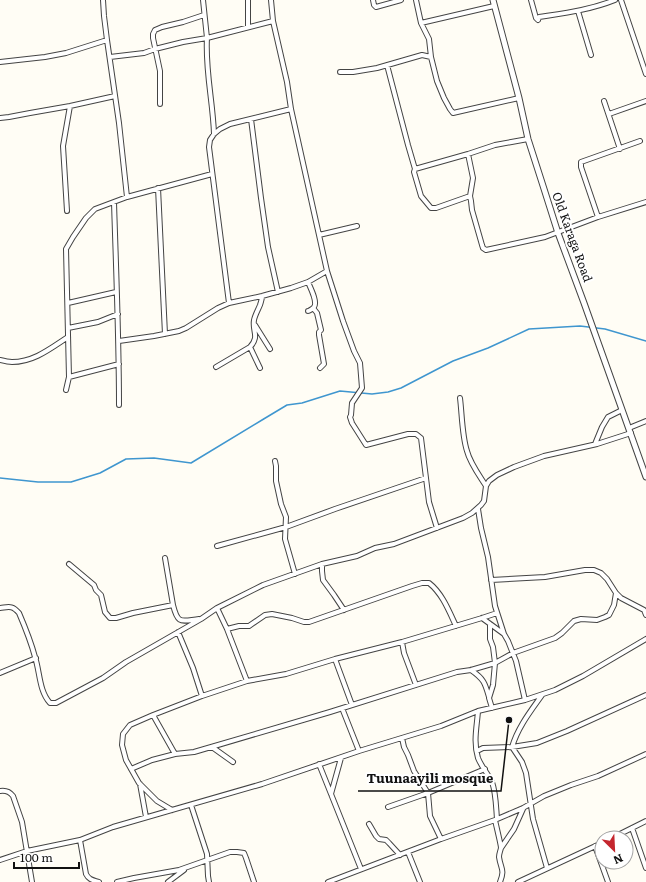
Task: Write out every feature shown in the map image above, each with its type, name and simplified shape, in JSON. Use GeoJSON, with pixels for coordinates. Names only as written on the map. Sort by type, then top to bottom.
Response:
{"type":"FeatureCollection","features":[{"type":"Feature","properties":{"kind":"street"},"geometry":{"type":"LineString","coordinates":[[102,0],[120,123],[127,197]]}},
{"type":"Feature","properties":{"kind":"street"},"geometry":{"type":"LineString","coordinates":[[203,0],[207,38],[207,69],[214,134]]}},
{"type":"Feature","properties":{"kind":"street"},"geometry":{"type":"LineString","coordinates":[[248,0],[248,27]]}},
{"type":"Feature","properties":{"kind":"street"},"geometry":{"type":"LineString","coordinates":[[271,0],[273,21],[285,71],[291,109],[327,271],[342,321],[360,363],[362,388],[352,403],[350,417],[352,423],[366,445],[384,439],[408,434],[416,434],[421,438],[429,502],[437,528]]}},
{"type":"Feature","properties":{"kind":"street"},"geometry":{"type":"LineString","coordinates":[[373,0],[374,5],[376,6],[401,0]]}},
{"type":"Feature","properties":{"kind":"street"},"geometry":{"type":"LineString","coordinates":[[416,0],[421,23],[428,39],[431,57],[438,81],[444,98],[453,112],[519,98]]}},
{"type":"Feature","properties":{"kind":"street","name":"Old Karaga Road"},"geometry":{"type":"LineString","coordinates":[[493,0],[519,98],[528,139],[558,232],[646,477]]}},
{"type":"Feature","properties":{"kind":"street"},"geometry":{"type":"LineString","coordinates":[[531,0],[536,18],[538,20],[539,17],[578,11],[615,0]]}},
{"type":"Feature","properties":{"kind":"street"},"geometry":{"type":"LineString","coordinates":[[621,0],[646,74]]}},
{"type":"Feature","properties":{"kind":"street"},"geometry":{"type":"LineString","coordinates":[[421,23],[494,6]]}},
{"type":"Feature","properties":{"kind":"street"},"geometry":{"type":"LineString","coordinates":[[578,11],[591,55]]}},
{"type":"Feature","properties":{"kind":"street"},"geometry":{"type":"LineString","coordinates":[[160,104],[160,70],[153,34],[155,30],[162,27],[204,15]]}},
{"type":"Feature","properties":{"kind":"street"},"geometry":{"type":"LineString","coordinates":[[110,57],[144,53],[183,42],[207,38],[273,21]]}},
{"type":"Feature","properties":{"kind":"street"},"geometry":{"type":"LineString","coordinates":[[0,62],[59,54],[108,40]]}},
{"type":"Feature","properties":{"kind":"street"},"geometry":{"type":"LineString","coordinates":[[340,72],[354,72],[377,68],[422,55],[431,57]]}},
{"type":"Feature","properties":{"kind":"street"},"geometry":{"type":"LineString","coordinates":[[387,65],[421,196],[431,208],[436,208],[470,196]]}},
{"type":"Feature","properties":{"kind":"street"},"geometry":{"type":"LineString","coordinates":[[0,118],[70,106],[115,96]]}},
{"type":"Feature","properties":{"kind":"street"},"geometry":{"type":"LineString","coordinates":[[604,101],[620,149]]}},
{"type":"Feature","properties":{"kind":"street"},"geometry":{"type":"LineString","coordinates":[[609,114],[646,101]]}},
{"type":"Feature","properties":{"kind":"street"},"geometry":{"type":"LineString","coordinates":[[67,211],[63,146],[70,106]]}},
{"type":"Feature","properties":{"kind":"street"},"geometry":{"type":"LineString","coordinates":[[228,304],[209,147],[210,140],[220,129],[230,124],[291,109]]}},
{"type":"Feature","properties":{"kind":"street"},"geometry":{"type":"LineString","coordinates":[[251,119],[268,247],[278,292]]}},
{"type":"Feature","properties":{"kind":"street"},"geometry":{"type":"LineString","coordinates":[[415,169],[495,145],[528,139]]}},
{"type":"Feature","properties":{"kind":"street"},"geometry":{"type":"LineString","coordinates":[[598,217],[581,167],[581,162],[640,141]]}},
{"type":"Feature","properties":{"kind":"street"},"geometry":{"type":"LineString","coordinates":[[468,154],[473,178],[470,196],[472,210],[483,248],[486,250],[558,232],[598,217],[646,202]]}},
{"type":"Feature","properties":{"kind":"street"},"geometry":{"type":"LineString","coordinates":[[66,390],[69,378],[66,250],[73,237],[86,218],[95,209],[127,197],[212,174]]}},
{"type":"Feature","properties":{"kind":"street"},"geometry":{"type":"LineString","coordinates":[[158,188],[165,334]]}},
{"type":"Feature","properties":{"kind":"street"},"geometry":{"type":"LineString","coordinates":[[114,202],[116,292],[119,341],[119,405]]}},
{"type":"Feature","properties":{"kind":"street"},"geometry":{"type":"LineString","coordinates":[[319,235],[357,226]]}},
{"type":"Feature","properties":{"kind":"street"},"geometry":{"type":"LineString","coordinates":[[119,341],[165,334],[186,328],[218,308],[228,304],[278,292],[308,282],[327,271]]}},
{"type":"Feature","properties":{"kind":"street"},"geometry":{"type":"LineString","coordinates":[[308,282],[315,299],[314,308],[317,313],[321,330],[319,334],[324,364],[320,368]]}},
{"type":"Feature","properties":{"kind":"street"},"geometry":{"type":"LineString","coordinates":[[68,303],[116,292]]}},
{"type":"Feature","properties":{"kind":"street"},"geometry":{"type":"LineString","coordinates":[[216,367],[250,347],[254,342],[256,336],[254,317],[261,304],[262,296]]}},
{"type":"Feature","properties":{"kind":"street"},"geometry":{"type":"LineString","coordinates":[[308,311],[314,308]]}},
{"type":"Feature","properties":{"kind":"street"},"geometry":{"type":"LineString","coordinates":[[68,328],[98,322],[118,314]]}},
{"type":"Feature","properties":{"kind":"street"},"geometry":{"type":"LineString","coordinates":[[254,323],[270,349]]}},
{"type":"Feature","properties":{"kind":"street"},"geometry":{"type":"LineString","coordinates":[[0,360],[12,362],[25,361],[36,357],[68,336]]}},
{"type":"Feature","properties":{"kind":"street"},"geometry":{"type":"LineString","coordinates":[[250,347],[260,368]]}},
{"type":"Feature","properties":{"kind":"street"},"geometry":{"type":"LineString","coordinates":[[69,378],[119,364]]}},
{"type":"Feature","properties":{"kind":"street"},"geometry":{"type":"LineString","coordinates":[[460,398],[467,451],[479,476],[486,486]]}},
{"type":"Feature","properties":{"kind":"street"},"geometry":{"type":"LineString","coordinates":[[595,444],[608,417],[622,410]]}},
{"type":"Feature","properties":{"kind":"street"},"geometry":{"type":"LineString","coordinates":[[0,608],[14,608],[19,613],[36,658],[42,688],[47,700],[50,703],[56,703],[103,678],[126,662],[201,619],[217,608],[263,585],[322,564],[357,556],[381,546],[394,544],[463,518],[478,509],[484,501],[486,486],[489,481],[497,475],[544,456],[595,444],[630,431],[646,421]]}},
{"type":"Feature","properties":{"kind":"street"},"geometry":{"type":"LineString","coordinates":[[275,461],[276,481],[280,504],[286,517],[286,539],[295,574]]}},
{"type":"Feature","properties":{"kind":"street"},"geometry":{"type":"LineString","coordinates":[[217,546],[286,527],[426,478]]}},
{"type":"Feature","properties":{"kind":"street"},"geometry":{"type":"LineString","coordinates":[[478,509],[487,552],[496,613],[516,661],[525,700]]}},
{"type":"Feature","properties":{"kind":"street"},"geometry":{"type":"LineString","coordinates":[[164,558],[173,605],[179,620],[201,619]]}},
{"type":"Feature","properties":{"kind":"street"},"geometry":{"type":"LineString","coordinates":[[69,564],[94,585],[96,590],[101,595],[105,612],[110,618],[116,618],[173,605]]}},
{"type":"Feature","properties":{"kind":"street"},"geometry":{"type":"LineString","coordinates":[[322,564],[323,580],[344,610]]}},
{"type":"Feature","properties":{"kind":"street"},"geometry":{"type":"LineString","coordinates":[[491,580],[545,577],[585,570],[594,570],[601,573],[607,579],[621,598],[644,610],[646,614]]}},
{"type":"Feature","properties":{"kind":"street"},"geometry":{"type":"LineString","coordinates":[[227,629],[239,626],[249,626],[265,615],[272,614],[309,622],[422,583],[429,583],[434,586],[456,626]]}},
{"type":"Feature","properties":{"kind":"street"},"geometry":{"type":"LineString","coordinates":[[131,769],[152,760],[212,747],[416,684],[495,663],[513,653],[555,638],[574,621],[581,619],[597,620],[605,617],[609,614],[614,605],[616,593]]}},
{"type":"Feature","properties":{"kind":"street"},"geometry":{"type":"LineString","coordinates":[[217,608],[227,629],[247,681]]}},
{"type":"Feature","properties":{"kind":"street"},"geometry":{"type":"LineString","coordinates":[[172,810],[157,801],[140,783],[126,760],[122,745],[123,734],[130,725],[202,696],[247,681],[286,674],[402,642],[496,613]]}},
{"type":"Feature","properties":{"kind":"street"},"geometry":{"type":"LineString","coordinates":[[482,618],[504,634]]}},
{"type":"Feature","properties":{"kind":"street"},"geometry":{"type":"LineString","coordinates":[[489,698],[493,684],[495,663],[493,647],[490,639],[490,624]]}},
{"type":"Feature","properties":{"kind":"street"},"geometry":{"type":"LineString","coordinates":[[178,632],[193,668],[202,696]]}},
{"type":"Feature","properties":{"kind":"street"},"geometry":{"type":"LineString","coordinates":[[0,860],[26,851],[80,840],[113,826],[262,784],[359,751],[441,726],[478,711],[542,695],[582,676],[646,639]]}},
{"type":"Feature","properties":{"kind":"street"},"geometry":{"type":"LineString","coordinates":[[402,642],[404,653],[416,684]]}},
{"type":"Feature","properties":{"kind":"street"},"geometry":{"type":"LineString","coordinates":[[0,673],[36,658]]}},
{"type":"Feature","properties":{"kind":"street"},"geometry":{"type":"LineString","coordinates":[[335,660],[352,705]]}},
{"type":"Feature","properties":{"kind":"street"},"geometry":{"type":"LineString","coordinates":[[471,670],[483,680],[492,708]]}},
{"type":"Feature","properties":{"kind":"street"},"geometry":{"type":"LineString","coordinates":[[512,747],[515,737],[522,724],[542,695]]}},
{"type":"Feature","properties":{"kind":"street"},"geometry":{"type":"LineString","coordinates":[[477,751],[483,748],[512,747],[537,743],[568,731],[646,695]]}},
{"type":"Feature","properties":{"kind":"street"},"geometry":{"type":"LineString","coordinates":[[342,708],[359,751]]}},
{"type":"Feature","properties":{"kind":"street"},"geometry":{"type":"LineString","coordinates":[[478,711],[475,738],[478,758],[494,788],[496,820],[501,848]]}},
{"type":"Feature","properties":{"kind":"street"},"geometry":{"type":"LineString","coordinates":[[153,715],[175,754]]}},
{"type":"Feature","properties":{"kind":"street"},"geometry":{"type":"LineString","coordinates":[[402,738],[414,771],[428,793],[430,816],[441,839]]}},
{"type":"Feature","properties":{"kind":"street"},"geometry":{"type":"LineString","coordinates":[[212,747],[233,762]]}},
{"type":"Feature","properties":{"kind":"street"},"geometry":{"type":"LineString","coordinates":[[512,747],[522,762],[526,773],[533,820],[547,868]]}},
{"type":"Feature","properties":{"kind":"street"},"geometry":{"type":"LineString","coordinates":[[328,882],[441,839],[496,820],[531,804],[544,796],[598,776],[646,754]]}},
{"type":"Feature","properties":{"kind":"street"},"geometry":{"type":"LineString","coordinates":[[640,756],[645,760]]}},
{"type":"Feature","properties":{"kind":"street"},"geometry":{"type":"LineString","coordinates":[[331,794],[341,758]]}},
{"type":"Feature","properties":{"kind":"street"},"geometry":{"type":"LineString","coordinates":[[319,764],[361,869]]}},
{"type":"Feature","properties":{"kind":"street"},"geometry":{"type":"LineString","coordinates":[[388,807],[428,793],[485,769]]}},
{"type":"Feature","properties":{"kind":"street"},"geometry":{"type":"LineString","coordinates":[[140,783],[146,817]]}},
{"type":"Feature","properties":{"kind":"street"},"geometry":{"type":"LineString","coordinates":[[0,791],[7,791],[13,796],[22,822],[32,882]]}},
{"type":"Feature","properties":{"kind":"street"},"geometry":{"type":"LineString","coordinates":[[191,805],[207,854],[208,876],[210,882]]}},
{"type":"Feature","properties":{"kind":"street"},"geometry":{"type":"LineString","coordinates":[[500,882],[503,871],[499,852],[514,829],[523,808]]}},
{"type":"Feature","properties":{"kind":"street"},"geometry":{"type":"LineString","coordinates":[[628,830],[646,821]]}},
{"type":"Feature","properties":{"kind":"street"},"geometry":{"type":"LineString","coordinates":[[369,824],[379,839],[386,840],[400,855]]}},
{"type":"Feature","properties":{"kind":"street"},"geometry":{"type":"LineString","coordinates":[[632,828],[646,868]]}},
{"type":"Feature","properties":{"kind":"street"},"geometry":{"type":"LineString","coordinates":[[80,840],[86,874],[90,880],[99,882]]}},
{"type":"Feature","properties":{"kind":"street"},"geometry":{"type":"LineString","coordinates":[[518,882],[594,846]]}},
{"type":"Feature","properties":{"kind":"street"},"geometry":{"type":"LineString","coordinates":[[117,882],[179,870],[230,852],[237,852],[244,854],[254,882]]}},
{"type":"Feature","properties":{"kind":"street"},"geometry":{"type":"LineString","coordinates":[[408,852],[420,882]]}},
{"type":"Feature","properties":{"kind":"street"},"geometry":{"type":"LineString","coordinates":[[168,882],[186,868]]}},
{"type":"Feature","properties":{"kind":"street"},"geometry":{"type":"LineString","coordinates":[[603,870],[608,882]]}},
{"type":"Feature","properties":{"kind":"waterway"},"geometry":{"type":"LineString","coordinates":[[0,478],[38,482],[71,482],[100,473],[126,459],[154,458],[191,463],[287,405],[302,403],[340,391],[372,394],[388,392],[401,388],[453,361],[488,348],[529,329],[580,326],[605,329],[646,341]]}},
{"type":"Feature","properties":{"kind":"place","name":"Tuunaayili mosque"},"geometry":{"type":"Point","coordinates":[509,720]}}]}
